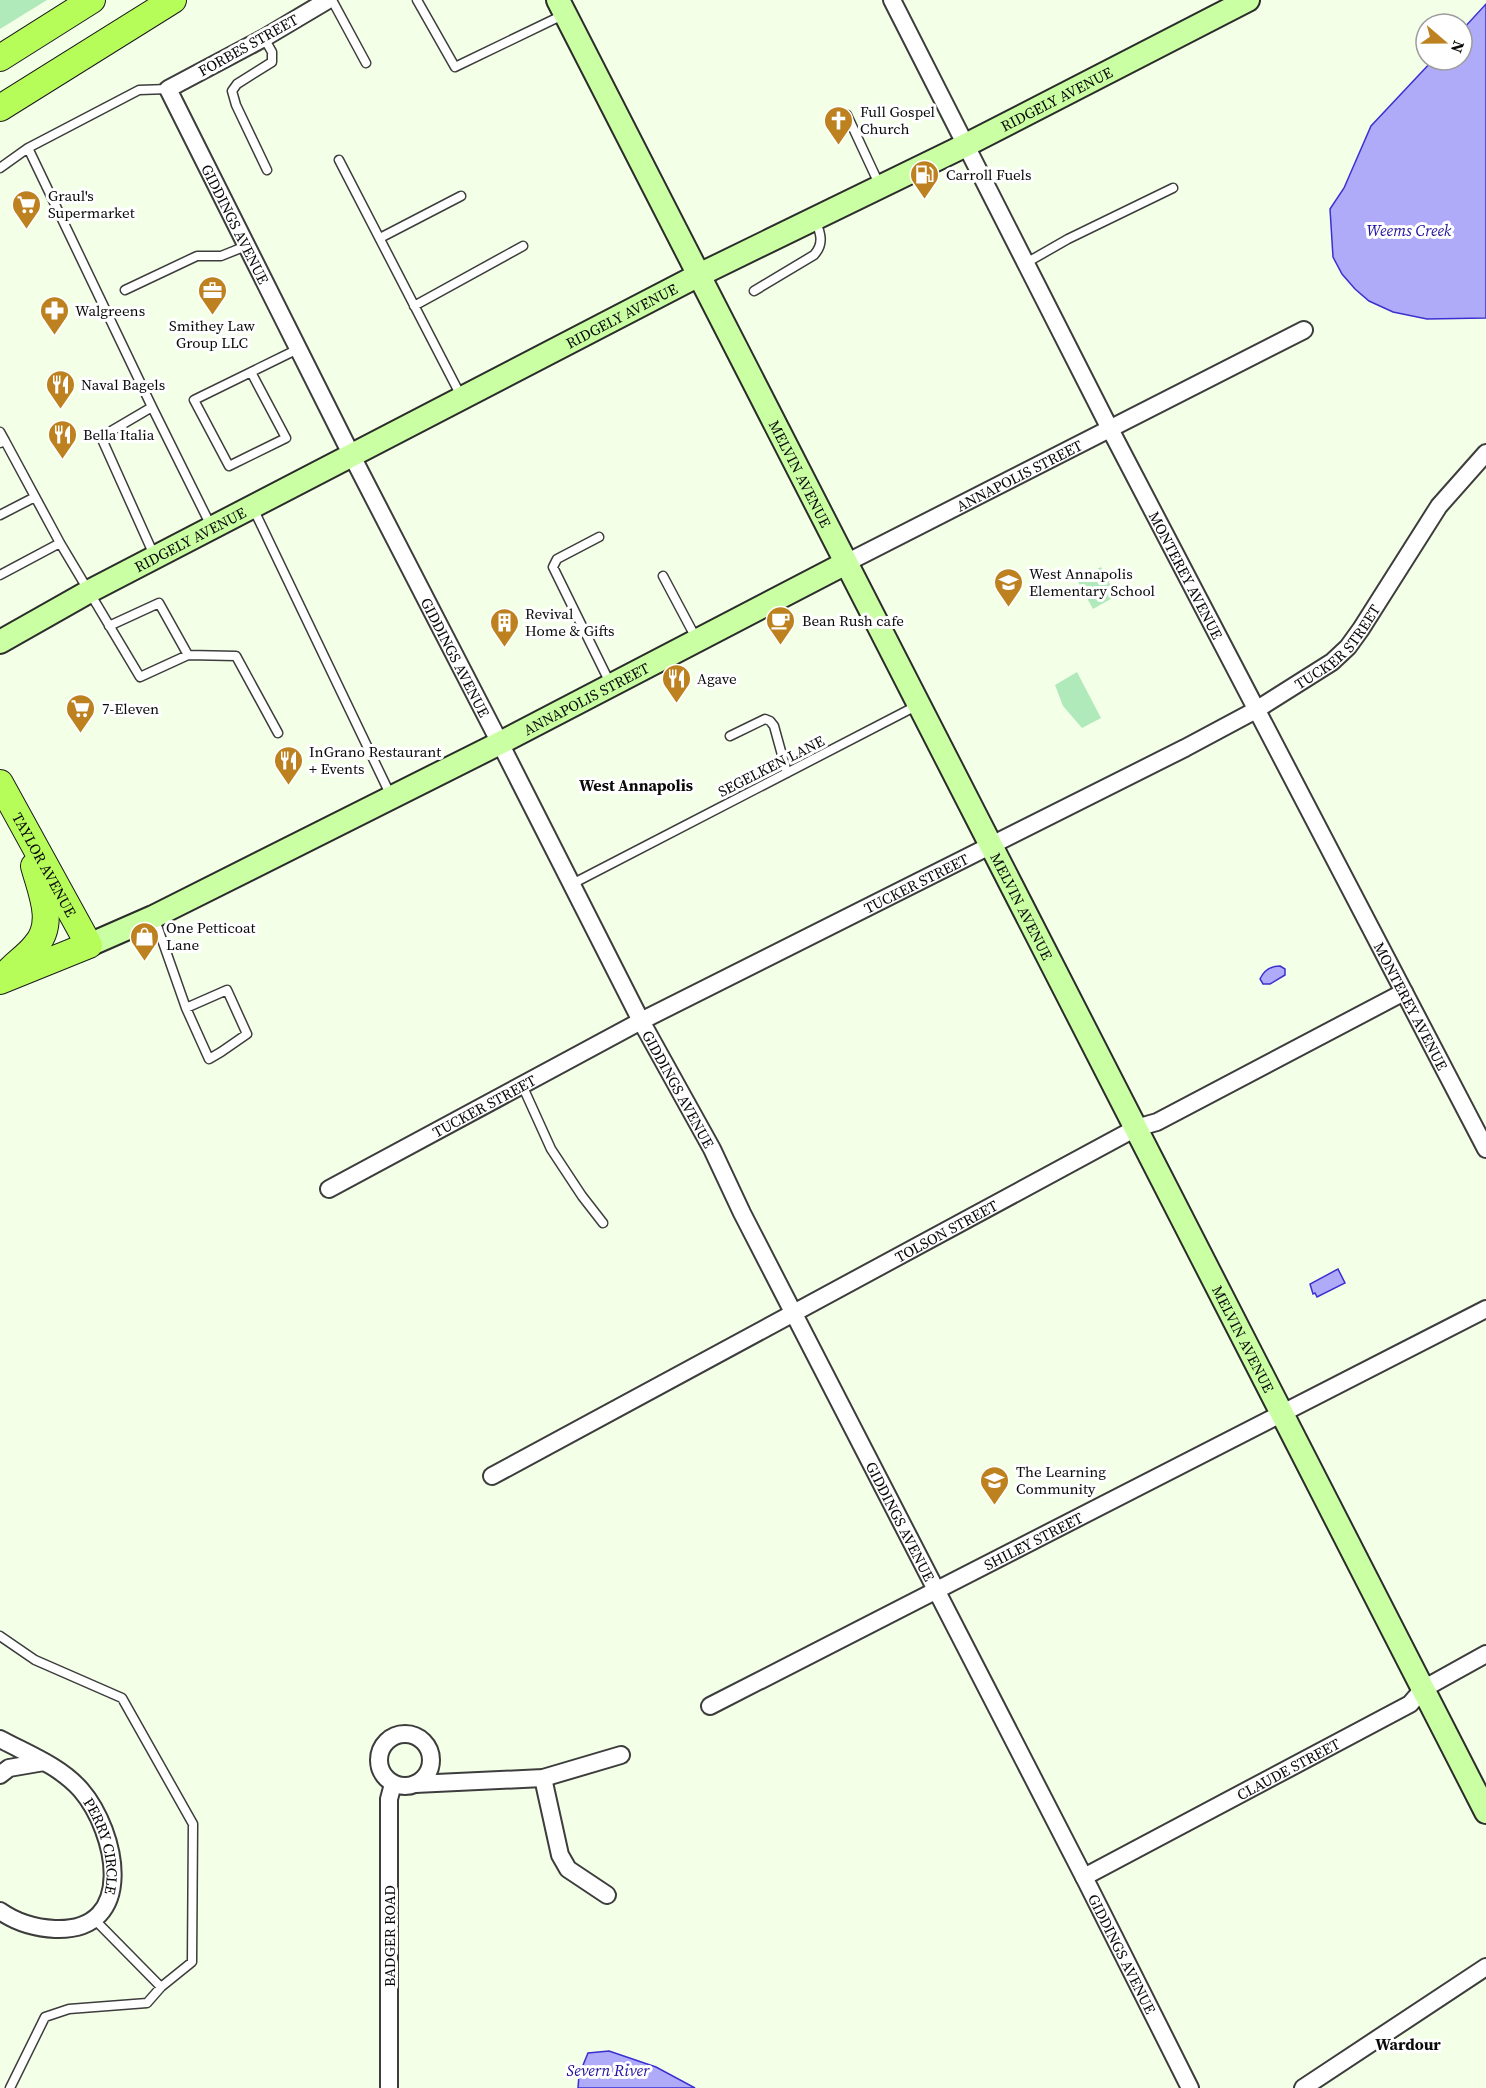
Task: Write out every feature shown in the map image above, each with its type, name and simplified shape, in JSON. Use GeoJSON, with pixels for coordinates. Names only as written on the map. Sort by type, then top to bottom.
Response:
{"type":"FeatureCollection","features":[{"type":"Feature","properties":{"kind":"main road"},"geometry":{"type":"LineString","coordinates":[[0,58],[92,0]]}},
{"type":"Feature","properties":{"kind":"main road"},"geometry":{"type":"LineString","coordinates":[[0,108],[173,0]]}},
{"type":"Feature","properties":{"kind":"main road","name":"TAYLOR AVENUE"},"geometry":{"type":"LineString","coordinates":[[0,783],[89,945]]}},
{"type":"Feature","properties":{"kind":"main road"},"geometry":{"type":"LineString","coordinates":[[0,981],[36,946],[43,935],[46,920],[45,904],[23,825]]}},
{"type":"Feature","properties":{"kind":"main road"},"geometry":{"type":"LineString","coordinates":[[0,981],[89,945]]}},
{"type":"Feature","properties":{"kind":"street","name":"FORBES STREET"},"geometry":{"type":"LineString","coordinates":[[168,89],[330,0]]}},
{"type":"Feature","properties":{"kind":"street","name":"MONTEREY AVENUE"},"geometry":{"type":"LineString","coordinates":[[892,0],[1110,429],[1486,1149]]}},
{"type":"Feature","properties":{"kind":"street","name":"RIDGELY AVENUE"},"geometry":{"type":"LineString","coordinates":[[0,642],[90,591],[699,274],[966,145],[1248,0]]}},
{"type":"Feature","properties":{"kind":"street","name":"MELVIN AVENUE"},"geometry":{"type":"LineString","coordinates":[[561,7],[1486,1812]]}},
{"type":"Feature","properties":{"kind":"street","name":"GIDDINGS AVENUE"},"geometry":{"type":"LineString","coordinates":[[168,89],[352,456],[641,1022],[712,1149],[742,1213],[1084,1877],[1190,2088]]}},
{"type":"Feature","properties":{"kind":"street","name":"ANNAPOLIS STREET"},"geometry":{"type":"LineString","coordinates":[[89,945],[153,917],[500,743],[846,563],[1304,330]]}},
{"type":"Feature","properties":{"kind":"street","name":"TUCKER STREET"},"geometry":{"type":"LineString","coordinates":[[329,1189],[641,1022],[1185,748],[1256,710],[1332,662],[1348,647],[1439,506],[1486,453]]}},
{"type":"Feature","properties":{"kind":"street","name":"TOLSON STREET"},"geometry":{"type":"LineString","coordinates":[[492,1476],[1136,1128],[1157,1122],[1404,992]]}},
{"type":"Feature","properties":{"kind":"street","name":"SHILEY STREET"},"geometry":{"type":"LineString","coordinates":[[710,1706],[1486,1309]]}},
{"type":"Feature","properties":{"kind":"street","name":"CLAUDE STREET"},"geometry":{"type":"LineString","coordinates":[[1084,1877],[1410,1704],[1423,1689],[1486,1654]]}},
{"type":"Feature","properties":{"kind":"street"},"geometry":{"type":"LineString","coordinates":[[415,1784],[423,1780],[429,1772],[432,1762],[430,1751],[425,1742],[417,1736],[407,1733],[397,1735],[387,1740],[381,1748],[380,1769],[385,1778],[403,1787],[415,1784],[543,1778],[621,1755]]}},
{"type":"Feature","properties":{"kind":"street","name":"PERRY CIRCLE"},"geometry":{"type":"LineString","coordinates":[[0,1740],[53,1767],[80,1789],[98,1814],[111,1850],[113,1888],[105,1906],[95,1920],[67,1929],[42,1929],[14,1922],[0,1911]]}},
{"type":"Feature","properties":{"kind":"street"},"geometry":{"type":"LineString","coordinates":[[0,1775],[9,1768],[44,1762]]}},
{"type":"Feature","properties":{"kind":"street"},"geometry":{"type":"LineString","coordinates":[[543,1778],[560,1855],[568,1869],[607,1895]]}},
{"type":"Feature","properties":{"kind":"street","name":"BADGER ROAD"},"geometry":{"type":"LineString","coordinates":[[389,2088],[389,1799],[393,1784]]}},
{"type":"Feature","properties":{"kind":"street"},"geometry":{"type":"LineString","coordinates":[[1303,2088],[1486,1967]]}},
{"type":"Feature","properties":{"kind":"lane"},"geometry":{"type":"LineString","coordinates":[[330,0],[366,63]]}},
{"type":"Feature","properties":{"kind":"lane"},"geometry":{"type":"LineString","coordinates":[[417,0],[455,67],[561,7]]}},
{"type":"Feature","properties":{"kind":"lane"},"geometry":{"type":"LineString","coordinates":[[264,38],[272,52],[272,62],[237,84],[231,91],[267,170]]}},
{"type":"Feature","properties":{"kind":"lane"},"geometry":{"type":"LineString","coordinates":[[0,168],[28,148],[139,90],[168,89]]}},
{"type":"Feature","properties":{"kind":"lane"},"geometry":{"type":"LineString","coordinates":[[847,115],[880,186]]}},
{"type":"Feature","properties":{"kind":"lane"},"geometry":{"type":"LineString","coordinates":[[28,148],[152,407],[213,528]]}},
{"type":"Feature","properties":{"kind":"lane"},"geometry":{"type":"LineString","coordinates":[[339,160],[462,399]]}},
{"type":"Feature","properties":{"kind":"lane"},"geometry":{"type":"LineString","coordinates":[[1026,264],[1068,239],[1173,188]]}},
{"type":"Feature","properties":{"kind":"lane"},"geometry":{"type":"LineString","coordinates":[[380,238],[461,196]]}},
{"type":"Feature","properties":{"kind":"lane"},"geometry":{"type":"LineString","coordinates":[[754,291],[819,250],[821,237],[814,218]]}},
{"type":"Feature","properties":{"kind":"lane"},"geometry":{"type":"LineString","coordinates":[[125,290],[196,256],[221,256],[246,246]]}},
{"type":"Feature","properties":{"kind":"lane"},"geometry":{"type":"LineString","coordinates":[[414,306],[523,246]]}},
{"type":"Feature","properties":{"kind":"lane"},"geometry":{"type":"LineString","coordinates":[[251,372],[286,438],[229,466],[194,400],[251,372],[298,349]]}},
{"type":"Feature","properties":{"kind":"lane"},"geometry":{"type":"LineString","coordinates":[[152,407],[101,437],[155,558]]}},
{"type":"Feature","properties":{"kind":"lane"},"geometry":{"type":"LineString","coordinates":[[0,432],[2,442],[140,677],[188,655],[236,656],[278,733]]}},
{"type":"Feature","properties":{"kind":"lane"},"geometry":{"type":"LineString","coordinates":[[0,515],[34,497]]}},
{"type":"Feature","properties":{"kind":"lane"},"geometry":{"type":"LineString","coordinates":[[253,507],[391,796]]}},
{"type":"Feature","properties":{"kind":"lane"},"geometry":{"type":"LineString","coordinates":[[599,537],[557,559],[553,567],[611,685]]}},
{"type":"Feature","properties":{"kind":"lane"},"geometry":{"type":"LineString","coordinates":[[0,575],[60,543]]}},
{"type":"Feature","properties":{"kind":"lane"},"geometry":{"type":"LineString","coordinates":[[663,576],[697,641]]}},
{"type":"Feature","properties":{"kind":"lane"},"geometry":{"type":"LineString","coordinates":[[109,626],[159,603],[188,655]]}},
{"type":"Feature","properties":{"kind":"lane","name":"SEGELKEN LANE"},"geometry":{"type":"LineString","coordinates":[[572,884],[919,705]]}},
{"type":"Feature","properties":{"kind":"lane"},"geometry":{"type":"LineString","coordinates":[[730,736],[765,719],[770,721],[774,726],[787,773]]}},
{"type":"Feature","properties":{"kind":"lane"},"geometry":{"type":"LineString","coordinates":[[153,917],[186,1008],[209,1059],[247,1034],[227,990],[186,1008]]}},
{"type":"Feature","properties":{"kind":"lane"},"geometry":{"type":"LineString","coordinates":[[522,1085],[551,1149],[603,1223]]}},
{"type":"Feature","properties":{"kind":"lane"},"geometry":{"type":"LineString","coordinates":[[0,1636],[35,1660],[122,1698],[193,1824],[192,1962],[161,1987],[147,2003],[69,2009],[45,2017],[10,2088]]}},
{"type":"Feature","properties":{"kind":"lane"},"geometry":{"type":"LineString","coordinates":[[95,1920],[161,1987]]}},
{"type":"Feature","properties":{"kind":"green space"},"geometry":{"type":"Polygon","coordinates":[[[0,0],[47,0],[0,29],[0,0]]]}},
{"type":"Feature","properties":{"kind":"green space"},"geometry":{"type":"Polygon","coordinates":[[[1101,567],[1116,596],[1093,609],[1077,580],[1101,567]]]}},
{"type":"Feature","properties":{"kind":"green space"},"geometry":{"type":"Polygon","coordinates":[[[1077,672],[1101,718],[1082,728],[1063,706],[1055,685],[1077,672]]]}},
{"type":"Feature","properties":{"kind":"water","name":"Weems Creek"},"geometry":{"type":"Polygon","coordinates":[[[1486,4],[1486,318],[1427,319],[1393,312],[1369,301],[1342,274],[1333,257],[1330,209],[1344,188],[1371,126],[1422,72],[1474,72],[1474,17],[1486,4]]]}},
{"type":"Feature","properties":{"kind":"water"},"geometry":{"type":"Polygon","coordinates":[[[1280,966],[1285,969],[1285,975],[1270,984],[1263,984],[1260,979],[1264,973],[1280,966]]]}},
{"type":"Feature","properties":{"kind":"water"},"geometry":{"type":"Polygon","coordinates":[[[1338,1269],[1345,1283],[1317,1297],[1315,1293],[1313,1294],[1310,1284],[1338,1269]]]}},
{"type":"Feature","properties":{"kind":"water","name":"Severn River"},"geometry":{"type":"Polygon","coordinates":[[[609,2051],[656,2067],[695,2088],[578,2088],[579,2075],[588,2053],[609,2051]]]}},
{"type":"Feature","properties":{"kind":"place","name":"Full Gospel Church"},"geometry":{"type":"Point","coordinates":[839,146]}},
{"type":"Feature","properties":{"kind":"place","name":"Carroll Fuels"},"geometry":{"type":"Point","coordinates":[925,200]}},
{"type":"Feature","properties":{"kind":"place","name":"Graul's Supermarket"},"geometry":{"type":"Point","coordinates":[27,230]}},
{"type":"Feature","properties":{"kind":"place","name":"Smithey Law Group LLC"},"geometry":{"type":"Point","coordinates":[212,316]}},
{"type":"Feature","properties":{"kind":"place","name":"Walgreens"},"geometry":{"type":"Point","coordinates":[54,336]}},
{"type":"Feature","properties":{"kind":"place","name":"Naval Bagels"},"geometry":{"type":"Point","coordinates":[60,410]}},
{"type":"Feature","properties":{"kind":"place","name":"Bella Italia"},"geometry":{"type":"Point","coordinates":[62,460]}},
{"type":"Feature","properties":{"kind":"place","name":"West Annapolis Elementary School"},"geometry":{"type":"Point","coordinates":[1008,608]}},
{"type":"Feature","properties":{"kind":"place","name":"Bean Rush cafe"},"geometry":{"type":"Point","coordinates":[781,646]}},
{"type":"Feature","properties":{"kind":"place","name":"Revival Home & Gifts"},"geometry":{"type":"Point","coordinates":[504,648]}},
{"type":"Feature","properties":{"kind":"place","name":"Agave"},"geometry":{"type":"Point","coordinates":[676,704]}},
{"type":"Feature","properties":{"kind":"place","name":"7-Eleven"},"geometry":{"type":"Point","coordinates":[81,734]}},
{"type":"Feature","properties":{"kind":"place","name":"InGrano Restaurant + Events"},"geometry":{"type":"Point","coordinates":[288,786]}},
{"type":"Feature","properties":{"kind":"place","name":"One Petticoat Lane"},"geometry":{"type":"Point","coordinates":[145,962]}},
{"type":"Feature","properties":{"kind":"place","name":"The Learning Community"},"geometry":{"type":"Point","coordinates":[995,1506]}},
{"type":"Feature","properties":{"kind":"district","name":"West Annapolis"},"geometry":{"type":"Point","coordinates":[636,785]}},
{"type":"Feature","properties":{"kind":"district","name":"Wardour"},"geometry":{"type":"Point","coordinates":[1408,2044]}}]}
